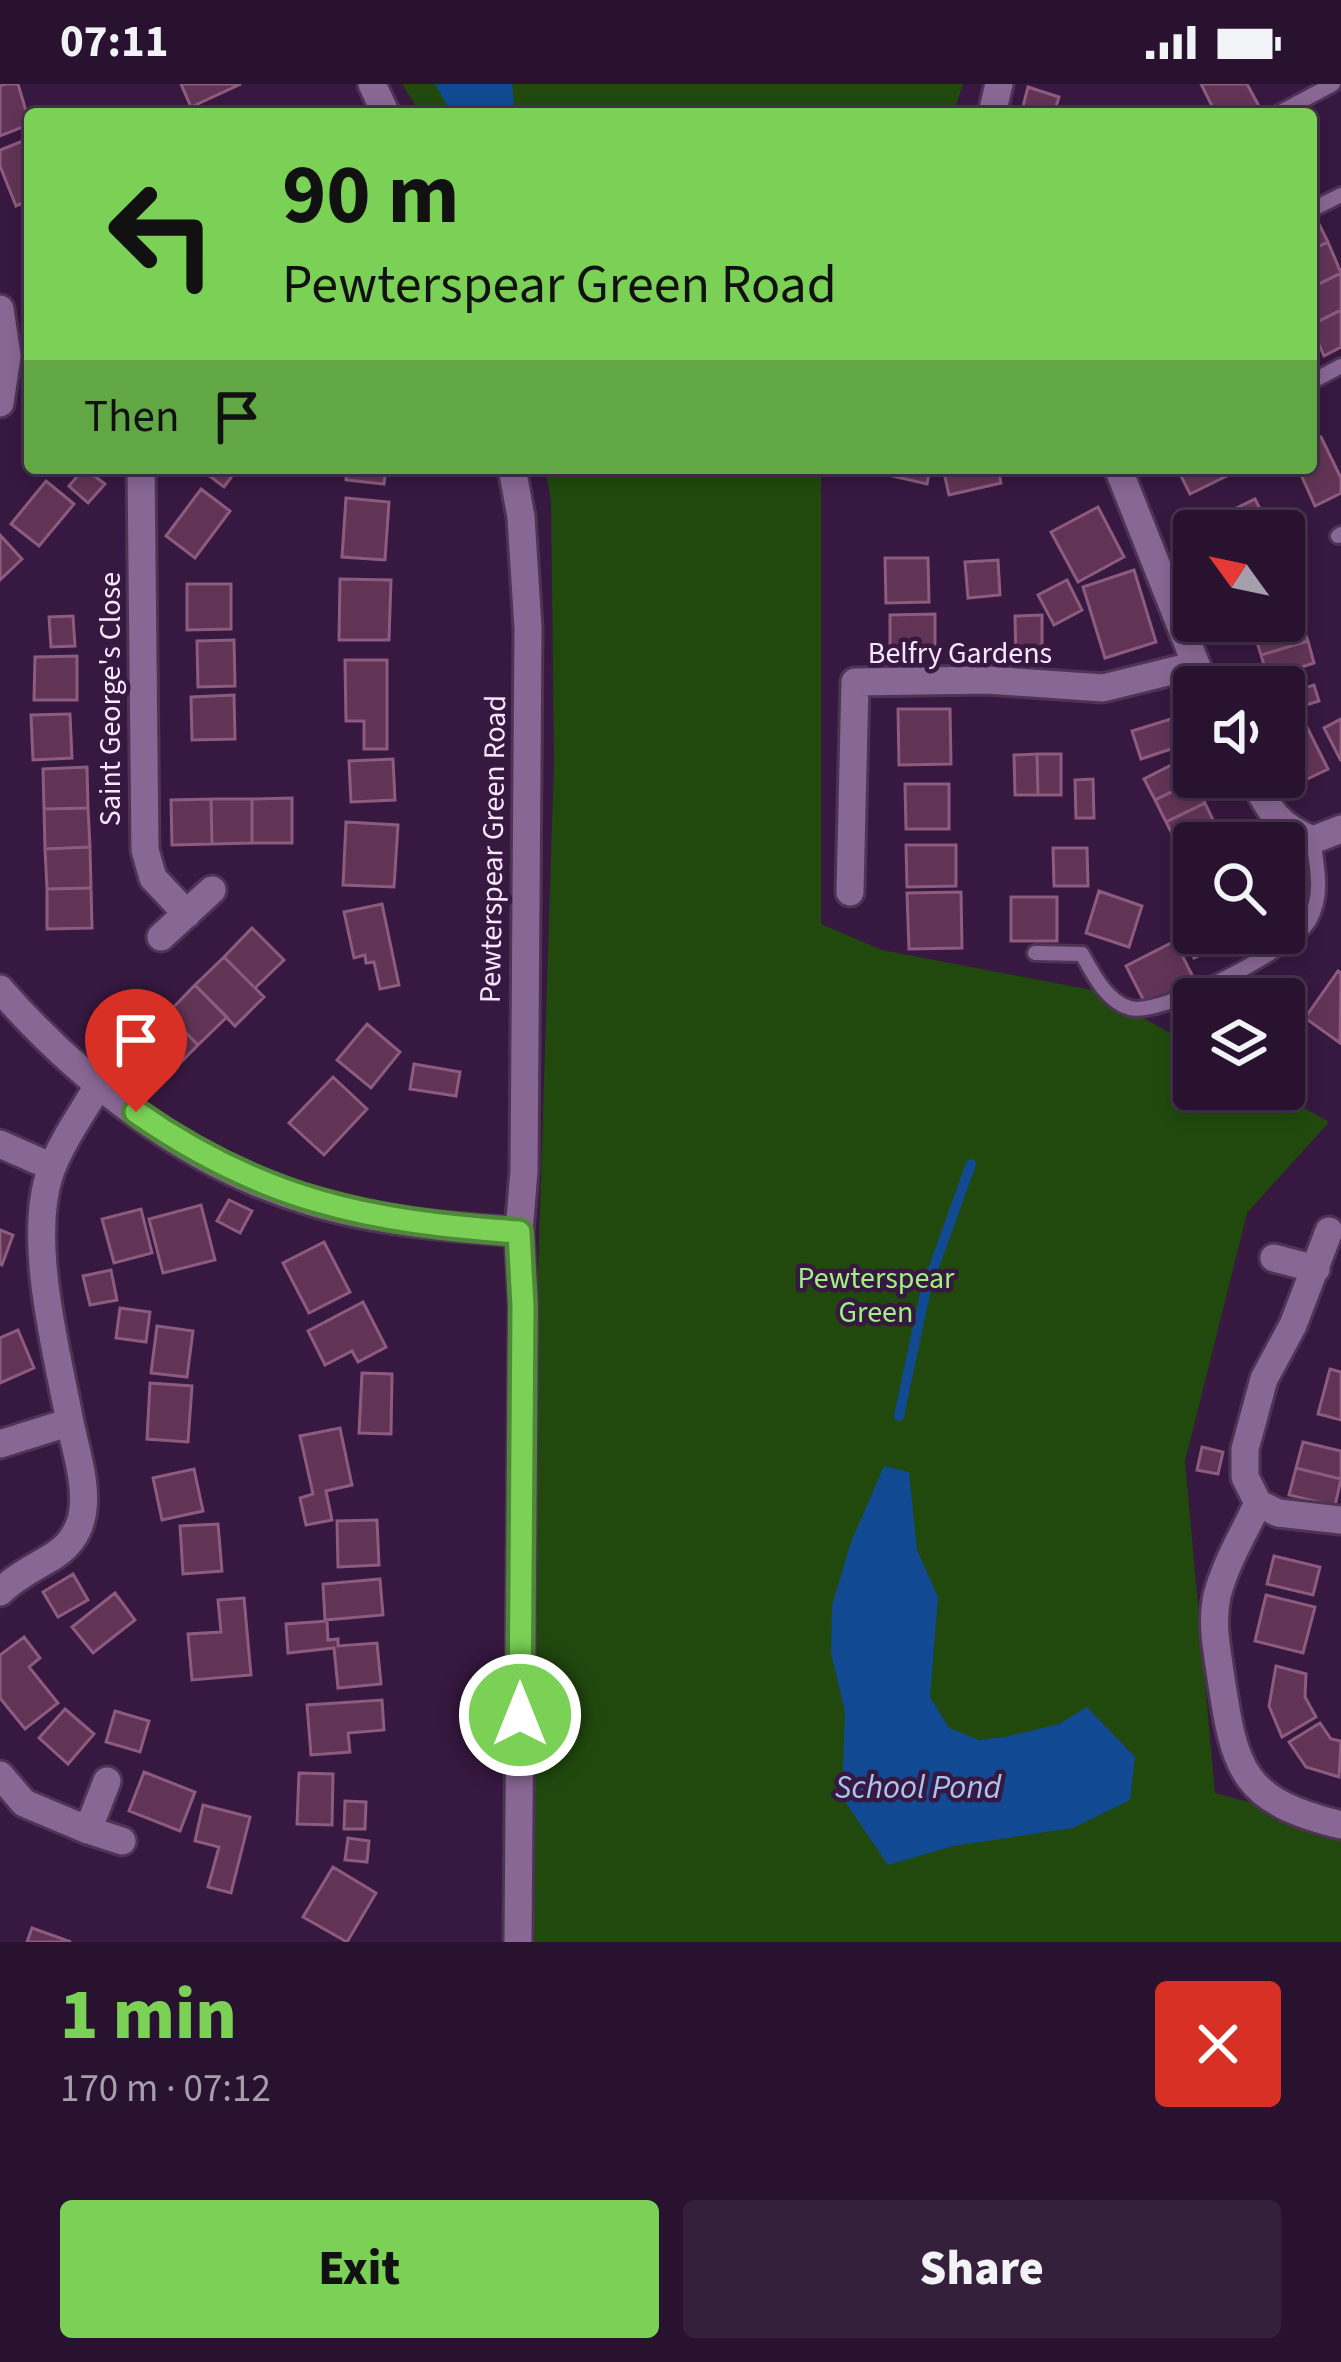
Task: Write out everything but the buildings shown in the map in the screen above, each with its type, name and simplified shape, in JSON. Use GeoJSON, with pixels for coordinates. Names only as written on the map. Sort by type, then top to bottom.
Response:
{"type":"FeatureCollection","features":[{"type":"Feature","properties":{"kind":"street"},"geometry":{"type":"LineString","coordinates":[[0,308],[12,390]]}},
{"type":"Feature","properties":{"kind":"street","name":"Saint George's Close"},"geometry":{"type":"LineString","coordinates":[[141,474],[145,850],[153,878],[187,914]]}},
{"type":"Feature","properties":{"kind":"street","name":"Pewterspear Green Road"},"geometry":{"type":"LineString","coordinates":[[513,474],[521,517],[528,628],[524,1172],[519,1232],[523,1306],[518,1942]]}},
{"type":"Feature","properties":{"kind":"street"},"geometry":{"type":"LineString","coordinates":[[1120,474],[1196,666]]}},
{"type":"Feature","properties":{"kind":"street","name":"Belfry Gardens"},"geometry":{"type":"LineString","coordinates":[[850,892],[855,682],[987,680],[1103,688],[1173,679]]}},
{"type":"Feature","properties":{"kind":"street"},"geometry":{"type":"LineString","coordinates":[[1262,798],[1287,829],[1331,833]]}},
{"type":"Feature","properties":{"kind":"street"},"geometry":{"type":"LineString","coordinates":[[161,937],[212,890]]}},
{"type":"Feature","properties":{"kind":"street"},"geometry":{"type":"LineString","coordinates":[[0,989],[99,1084],[176,1140],[276,1190],[396,1220],[519,1232]]}},
{"type":"Feature","properties":{"kind":"street"},"geometry":{"type":"LineString","coordinates":[[0,1592],[58,1553],[78,1532],[83,1519],[83,1487],[47,1300],[43,1243],[46,1187],[52,1167],[99,1084]]}},
{"type":"Feature","properties":{"kind":"street"},"geometry":{"type":"LineString","coordinates":[[0,1144],[52,1167]]}},
{"type":"Feature","properties":{"kind":"street"},"geometry":{"type":"LineString","coordinates":[[1329,1231],[1293,1325],[1264,1378],[1245,1449],[1245,1477],[1258,1503],[1278,1513],[1341,1520]]}},
{"type":"Feature","properties":{"kind":"street"},"geometry":{"type":"LineString","coordinates":[[1274,1258],[1316,1270]]}},
{"type":"Feature","properties":{"kind":"street"},"geometry":{"type":"LineString","coordinates":[[0,1444],[70,1422]]}},
{"type":"Feature","properties":{"kind":"street"},"geometry":{"type":"LineString","coordinates":[[1258,1503],[1216,1603],[1214,1627],[1234,1751],[1250,1781],[1276,1804],[1341,1825]]}},
{"type":"Feature","properties":{"kind":"street"},"geometry":{"type":"LineString","coordinates":[[0,1775],[24,1803],[122,1841]]}},
{"type":"Feature","properties":{"kind":"street"},"geometry":{"type":"LineString","coordinates":[[88,1830],[107,1781]]}},
{"type":"Feature","properties":{"kind":"lane"},"geometry":{"type":"LineString","coordinates":[[1288,108],[1333,84]]}},
{"type":"Feature","properties":{"kind":"lane"},"geometry":{"type":"LineString","coordinates":[[1035,953],[1082,955],[1112,999],[1133,1010],[1163,1006],[1274,952],[1308,923],[1331,833]]}},
{"type":"Feature","properties":{"kind":"green space"},"geometry":{"type":"Polygon","coordinates":[[[402,84],[963,84],[955,108],[417,108],[402,84]]]}},
{"type":"Feature","properties":{"kind":"green space","name":"Pewterspear Green"},"geometry":{"type":"Polygon","coordinates":[[[546,474],[821,474],[821,924],[882,950],[1092,990],[1173,1034],[1173,1110],[1305,1108],[1329,1122],[1247,1213],[1185,1461],[1215,1793],[1341,1827],[1341,1942],[517,1942],[554,762],[551,500],[546,474]]]}},
{"type":"Feature","properties":{"kind":"water"},"geometry":{"type":"Polygon","coordinates":[[[435,84],[512,84],[514,108],[449,108],[435,84]]]}},
{"type":"Feature","properties":{"kind":"water","name":"School Pond"},"geometry":{"type":"Polygon","coordinates":[[[884,1466],[909,1472],[917,1550],[938,1597],[930,1697],[949,1728],[979,1740],[1004,1737],[1059,1724],[1087,1707],[1135,1757],[1130,1800],[1073,1828],[953,1846],[888,1865],[842,1797],[845,1712],[831,1653],[832,1605],[851,1542],[884,1466]]]}},
{"type":"Feature","properties":{"kind":"waterway"},"geometry":{"type":"LineString","coordinates":[[899,1416],[926,1289],[971,1164]]}},
{"type":"Feature","properties":{"kind":"route"},"geometry":{"type":"LineString","coordinates":[[136,1112],[207,1157],[311,1202],[396,1220],[519,1232],[523,1306],[520,1715]]}}]}
